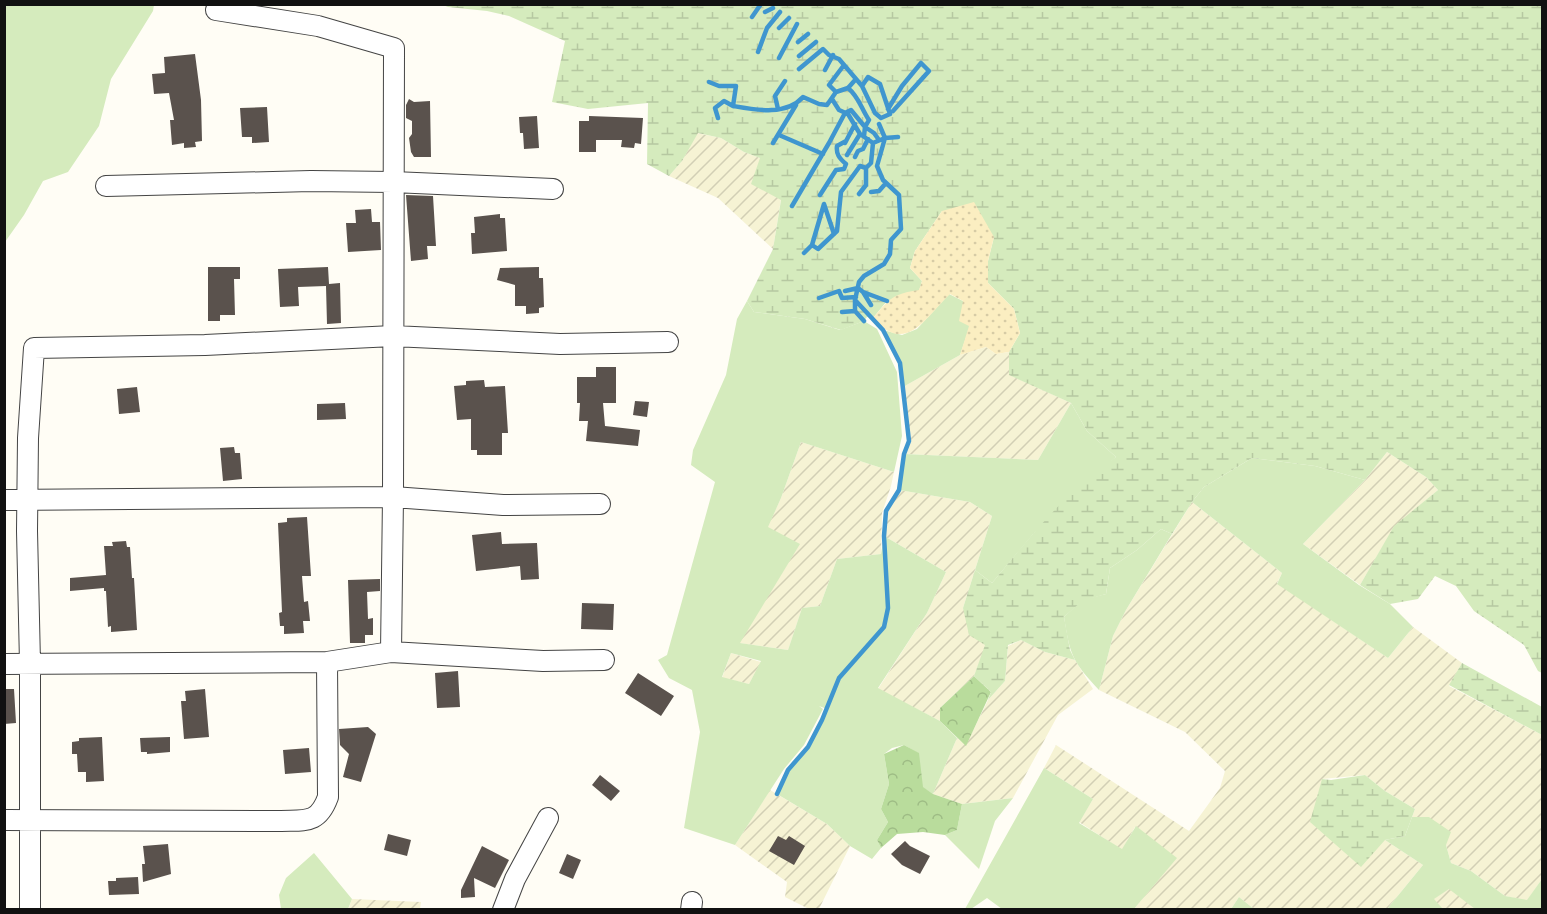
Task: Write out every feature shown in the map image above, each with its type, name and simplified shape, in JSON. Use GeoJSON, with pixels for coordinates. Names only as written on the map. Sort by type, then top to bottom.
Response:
{"type":"FeatureCollection","features":[{"type":"Feature","properties":{"kind":"street"},"geometry":{"type":"LineString","coordinates":[[216,10],[318,26],[394,48],[393,497],[390,652]]}},
{"type":"Feature","properties":{"kind":"street"},"geometry":{"type":"LineString","coordinates":[[106,186],[311,181],[553,189]]}},
{"type":"Feature","properties":{"kind":"street"},"geometry":{"type":"LineString","coordinates":[[30,909],[32,820],[27,499],[28,438],[34,348],[205,345],[393,336],[560,344],[668,342]]}},
{"type":"Feature","properties":{"kind":"street"},"geometry":{"type":"LineString","coordinates":[[4,500],[393,497],[503,505],[600,504]]}},
{"type":"Feature","properties":{"kind":"street"},"geometry":{"type":"LineString","coordinates":[[4,664],[327,663],[390,652],[543,661],[604,660]]}},
{"type":"Feature","properties":{"kind":"street"},"geometry":{"type":"LineString","coordinates":[[4,820],[308,820],[319,815],[328,797],[327,663]]}},
{"type":"Feature","properties":{"kind":"street"},"geometry":{"type":"LineString","coordinates":[[503,909],[515,879],[548,818]]}},
{"type":"Feature","properties":{"kind":"shaded area"},"geometry":{"type":"Polygon","coordinates":[[[697,133],[721,138],[744,152],[760,158],[781,199],[773,249],[718,198],[669,176],[682,161],[697,133]]]}},
{"type":"Feature","properties":{"kind":"shaded area"},"geometry":{"type":"Polygon","coordinates":[[[986,347],[996,354],[1009,352],[1010,375],[1071,403],[1038,460],[904,454],[909,441],[903,387],[960,355],[986,347]]]}},
{"type":"Feature","properties":{"kind":"shaded area"},"geometry":{"type":"Polygon","coordinates":[[[801,442],[894,472],[882,513],[881,554],[837,559],[820,606],[802,608],[788,650],[739,643],[799,545],[767,528],[781,498],[801,442]]]}},
{"type":"Feature","properties":{"kind":"shaded area"},"geometry":{"type":"Polygon","coordinates":[[[1387,452],[1426,477],[1438,490],[1394,527],[1360,585],[1303,544],[1365,480],[1387,452]]]}},
{"type":"Feature","properties":{"kind":"shaded area"},"geometry":{"type":"Polygon","coordinates":[[[899,490],[970,502],[992,516],[963,608],[986,645],[974,676],[940,708],[940,721],[878,689],[927,613],[946,572],[884,536],[886,511],[899,490]]]}},
{"type":"Feature","properties":{"kind":"shaded area"},"geometry":{"type":"Polygon","coordinates":[[[1192,502],[1282,573],[1277,583],[1388,658],[1413,627],[1462,663],[1449,686],[1542,735],[1542,879],[1527,901],[1505,896],[1471,871],[1451,863],[1446,845],[1429,817],[1412,817],[1415,809],[1385,791],[1365,775],[1322,779],[1385,840],[1423,865],[1387,909],[1254,909],[1239,897],[1231,909],[1134,909],[1176,858],[1135,827],[1122,850],[1079,822],[1093,799],[1044,768],[1056,745],[1189,831],[1220,788],[1225,771],[1185,732],[1099,690],[1113,636],[1126,610],[1192,502]]]}},
{"type":"Feature","properties":{"kind":"shaded area"},"geometry":{"type":"Polygon","coordinates":[[[1021,640],[1045,652],[1075,660],[1093,689],[1058,715],[1013,798],[962,804],[933,794],[957,738],[966,745],[988,700],[1005,681],[1008,646],[1021,640]]]}},
{"type":"Feature","properties":{"kind":"shaded area"},"geometry":{"type":"Polygon","coordinates":[[[731,653],[761,662],[749,684],[722,678],[731,653]]]}},
{"type":"Feature","properties":{"kind":"shaded area"},"geometry":{"type":"Polygon","coordinates":[[[770,790],[827,824],[850,846],[819,909],[811,910],[785,897],[787,882],[735,845],[770,790]]]}},
{"type":"Feature","properties":{"kind":"shaded area"},"geometry":{"type":"Polygon","coordinates":[[[1450,888],[1475,909],[1443,909],[1433,899],[1450,888]]]}},
{"type":"Feature","properties":{"kind":"shaded area"},"geometry":{"type":"Polygon","coordinates":[[[352,899],[421,902],[420,909],[348,910],[352,899]]]}},
{"type":"Feature","properties":{"kind":"green space"},"geometry":{"type":"Polygon","coordinates":[[[5,4],[154,5],[153,11],[111,79],[99,126],[68,172],[43,181],[24,215],[5,242],[5,4]]]}},
{"type":"Feature","properties":{"kind":"green space"},"geometry":{"type":"Polygon","coordinates":[[[443,5],[1542,5],[1542,673],[1538,671],[1524,645],[1474,611],[1456,586],[1435,576],[1418,599],[1390,604],[1360,585],[1394,526],[1438,490],[1426,477],[1387,452],[1365,480],[1315,466],[1252,458],[1204,487],[1172,534],[1161,529],[1137,550],[1110,568],[1106,594],[1082,601],[1064,617],[1070,650],[1075,660],[1045,652],[1021,640],[1008,645],[1005,681],[988,700],[991,692],[974,676],[985,645],[969,635],[963,608],[975,570],[992,583],[1065,499],[1116,457],[1087,431],[1071,403],[1009,375],[1009,352],[1020,333],[1014,309],[988,283],[988,261],[994,237],[942,211],[915,251],[910,268],[922,281],[919,291],[887,301],[873,318],[867,317],[864,321],[841,330],[805,319],[754,312],[747,301],[773,249],[781,200],[751,184],[760,158],[744,152],[721,138],[698,133],[682,161],[669,176],[647,164],[648,103],[588,109],[552,102],[565,41],[509,16],[443,5]]]}},
{"type":"Feature","properties":{"kind":"green space"},"geometry":{"type":"Polygon","coordinates":[[[949,294],[963,301],[970,326],[960,355],[903,387],[900,363],[883,330],[902,335],[917,329],[949,294]]]}},
{"type":"Feature","properties":{"kind":"green space"},"geometry":{"type":"Polygon","coordinates":[[[747,301],[754,312],[805,319],[840,330],[864,321],[877,329],[897,372],[902,436],[894,472],[801,442],[768,527],[800,544],[740,643],[788,650],[802,608],[820,606],[837,559],[881,554],[884,536],[946,572],[927,613],[878,688],[940,721],[957,738],[933,794],[922,787],[918,753],[904,745],[892,748],[884,754],[889,784],[881,809],[888,822],[877,840],[881,848],[872,859],[850,846],[827,824],[777,794],[788,770],[808,747],[827,709],[819,706],[823,709],[804,745],[784,769],[735,845],[684,828],[700,732],[692,690],[669,678],[658,660],[667,655],[715,482],[691,465],[693,450],[726,375],[737,319],[747,301]],[[731,653],[722,677],[749,684],[761,661],[731,653]]]}},
{"type":"Feature","properties":{"kind":"green space"},"geometry":{"type":"Polygon","coordinates":[[[1071,403],[1087,431],[1116,457],[1074,493],[1034,533],[992,583],[975,570],[992,516],[970,502],[899,490],[904,454],[1038,460],[1071,403]]]}},
{"type":"Feature","properties":{"kind":"green space"},"geometry":{"type":"Polygon","coordinates":[[[1252,458],[1315,466],[1365,480],[1303,544],[1359,585],[1390,604],[1413,627],[1388,658],[1277,584],[1282,573],[1192,502],[1204,487],[1252,458]]]}},
{"type":"Feature","properties":{"kind":"green space"},"geometry":{"type":"Polygon","coordinates":[[[1161,529],[1172,534],[1113,636],[1099,690],[1083,672],[1074,657],[1064,617],[1082,600],[1106,594],[1110,568],[1137,550],[1161,529]]]}},
{"type":"Feature","properties":{"kind":"green space"},"geometry":{"type":"Polygon","coordinates":[[[1462,663],[1542,707],[1542,735],[1449,685],[1462,663]]]}},
{"type":"Feature","properties":{"kind":"green space"},"geometry":{"type":"Polygon","coordinates":[[[974,676],[991,692],[966,746],[940,721],[940,708],[974,676]]]}},
{"type":"Feature","properties":{"kind":"green space"},"geometry":{"type":"Polygon","coordinates":[[[904,745],[919,753],[923,787],[933,794],[962,804],[957,830],[945,835],[923,832],[897,834],[881,848],[877,840],[888,822],[881,809],[889,784],[884,754],[904,745]]]}},
{"type":"Feature","properties":{"kind":"green space"},"geometry":{"type":"Polygon","coordinates":[[[1044,768],[1093,799],[1079,823],[1122,849],[1136,826],[1177,858],[1134,909],[1002,909],[987,898],[971,909],[965,909],[1044,768]]]}},
{"type":"Feature","properties":{"kind":"green space"},"geometry":{"type":"Polygon","coordinates":[[[1365,775],[1385,791],[1415,809],[1405,836],[1385,840],[1361,867],[1310,822],[1322,779],[1331,780],[1365,775]]]}},
{"type":"Feature","properties":{"kind":"green space"},"geometry":{"type":"Polygon","coordinates":[[[1013,798],[995,821],[979,869],[945,835],[957,830],[962,804],[1013,798]]]}},
{"type":"Feature","properties":{"kind":"green space"},"geometry":{"type":"Polygon","coordinates":[[[1412,817],[1429,817],[1451,832],[1446,845],[1451,863],[1471,871],[1505,896],[1527,900],[1542,879],[1542,909],[1475,909],[1449,889],[1434,899],[1443,909],[1387,909],[1423,865],[1385,840],[1405,836],[1412,817]]]}},
{"type":"Feature","properties":{"kind":"green space"},"geometry":{"type":"Polygon","coordinates":[[[314,853],[352,899],[348,909],[281,909],[279,895],[286,878],[314,853]]]}},
{"type":"Feature","properties":{"kind":"green space"},"geometry":{"type":"Polygon","coordinates":[[[1239,897],[1254,909],[1231,909],[1239,897]]]}},
{"type":"Feature","properties":{"kind":"sand"},"geometry":{"type":"Polygon","coordinates":[[[974,202],[994,237],[988,261],[988,283],[1014,309],[1020,333],[1009,352],[996,354],[986,347],[960,355],[969,326],[959,321],[963,301],[950,294],[915,329],[895,334],[885,329],[873,318],[893,298],[903,293],[919,290],[922,281],[910,268],[915,251],[942,211],[974,202]]]}},
{"type":"Feature","properties":{"kind":"building"},"geometry":{"type":"Polygon","coordinates":[[[195,54],[201,100],[202,141],[195,142],[196,147],[184,148],[184,143],[172,145],[170,120],[174,120],[169,93],[154,94],[152,74],[165,73],[164,57],[195,54]]]}},
{"type":"Feature","properties":{"kind":"building"},"geometry":{"type":"Polygon","coordinates":[[[409,99],[414,102],[430,101],[431,157],[414,157],[411,152],[409,138],[412,134],[412,121],[406,118],[406,105],[409,99]]]}},
{"type":"Feature","properties":{"kind":"building"},"geometry":{"type":"Polygon","coordinates":[[[267,107],[269,142],[252,143],[252,137],[242,137],[240,108],[267,107]]]}},
{"type":"Feature","properties":{"kind":"building"},"geometry":{"type":"Polygon","coordinates":[[[537,116],[539,148],[524,149],[519,117],[537,116]]]}},
{"type":"Feature","properties":{"kind":"building"},"geometry":{"type":"Polygon","coordinates":[[[589,116],[643,118],[641,144],[635,143],[634,148],[621,147],[622,140],[596,140],[596,152],[579,152],[579,121],[589,121],[589,116]]]}},
{"type":"Feature","properties":{"kind":"building"},"geometry":{"type":"Polygon","coordinates":[[[406,195],[433,196],[436,246],[427,246],[428,259],[411,261],[406,195]]]}},
{"type":"Feature","properties":{"kind":"building"},"geometry":{"type":"Polygon","coordinates":[[[371,209],[372,222],[380,222],[381,250],[348,252],[346,223],[356,223],[355,210],[371,209]]]}},
{"type":"Feature","properties":{"kind":"building"},"geometry":{"type":"Polygon","coordinates":[[[500,214],[500,218],[505,218],[507,251],[472,254],[471,233],[475,233],[474,217],[500,214]]]}},
{"type":"Feature","properties":{"kind":"building"},"geometry":{"type":"Polygon","coordinates":[[[208,267],[240,267],[240,279],[234,279],[235,315],[220,315],[220,321],[208,321],[208,267]]]}},
{"type":"Feature","properties":{"kind":"building"},"geometry":{"type":"Polygon","coordinates":[[[328,267],[329,284],[340,283],[341,323],[327,324],[326,286],[298,287],[299,306],[280,307],[278,269],[328,267]]]}},
{"type":"Feature","properties":{"kind":"building"},"geometry":{"type":"Polygon","coordinates":[[[539,267],[539,278],[543,278],[544,307],[539,308],[539,313],[526,314],[526,306],[515,306],[515,285],[497,280],[500,268],[539,267]]]}},
{"type":"Feature","properties":{"kind":"building"},"geometry":{"type":"Polygon","coordinates":[[[596,367],[616,367],[616,403],[603,403],[605,426],[640,430],[638,446],[586,441],[588,421],[579,421],[580,403],[577,403],[577,377],[596,377],[596,367]]]}},
{"type":"Feature","properties":{"kind":"building"},"geometry":{"type":"Polygon","coordinates":[[[484,380],[485,387],[505,386],[508,433],[502,433],[502,455],[477,455],[477,450],[471,450],[471,419],[457,420],[454,386],[466,385],[466,381],[484,380]]]}},
{"type":"Feature","properties":{"kind":"building"},"geometry":{"type":"Polygon","coordinates":[[[137,387],[140,412],[119,414],[117,389],[137,387]]]}},
{"type":"Feature","properties":{"kind":"building"},"geometry":{"type":"Polygon","coordinates":[[[635,401],[649,402],[647,417],[633,415],[635,401]]]}},
{"type":"Feature","properties":{"kind":"building"},"geometry":{"type":"Polygon","coordinates":[[[345,403],[346,419],[317,420],[317,404],[345,403]]]}},
{"type":"Feature","properties":{"kind":"building"},"geometry":{"type":"Polygon","coordinates":[[[234,447],[235,453],[240,453],[242,479],[223,481],[220,448],[234,447]]]}},
{"type":"Feature","properties":{"kind":"building"},"geometry":{"type":"Polygon","coordinates":[[[307,517],[311,576],[302,576],[304,602],[308,601],[310,621],[303,621],[304,633],[284,634],[284,626],[280,626],[279,613],[282,612],[278,523],[287,522],[287,518],[307,517]]]}},
{"type":"Feature","properties":{"kind":"building"},"geometry":{"type":"Polygon","coordinates":[[[501,532],[502,544],[537,543],[539,579],[521,580],[520,566],[476,571],[472,535],[501,532]]]}},
{"type":"Feature","properties":{"kind":"building"},"geometry":{"type":"Polygon","coordinates":[[[126,541],[127,547],[130,547],[132,578],[134,578],[137,630],[111,632],[111,626],[108,627],[104,588],[70,591],[70,578],[106,575],[104,546],[113,546],[112,542],[126,541]]]}},
{"type":"Feature","properties":{"kind":"building"},"geometry":{"type":"Polygon","coordinates":[[[380,579],[380,591],[367,592],[368,619],[373,618],[373,635],[365,635],[365,643],[350,643],[348,580],[380,579]]]}},
{"type":"Feature","properties":{"kind":"building"},"geometry":{"type":"Polygon","coordinates":[[[582,603],[614,604],[613,630],[581,629],[582,603]]]}},
{"type":"Feature","properties":{"kind":"building"},"geometry":{"type":"Polygon","coordinates":[[[458,671],[460,707],[437,708],[435,673],[458,671]]]}},
{"type":"Feature","properties":{"kind":"building"},"geometry":{"type":"Polygon","coordinates":[[[638,673],[674,696],[661,716],[625,693],[638,673]]]}},
{"type":"Feature","properties":{"kind":"building"},"geometry":{"type":"Polygon","coordinates":[[[4,689],[14,689],[16,723],[4,724],[4,689]]]}},
{"type":"Feature","properties":{"kind":"building"},"geometry":{"type":"Polygon","coordinates":[[[205,689],[209,737],[184,739],[181,701],[186,701],[185,691],[205,689]]]}},
{"type":"Feature","properties":{"kind":"building"},"geometry":{"type":"Polygon","coordinates":[[[368,727],[376,734],[361,782],[343,777],[349,754],[340,745],[339,729],[368,727]]]}},
{"type":"Feature","properties":{"kind":"building"},"geometry":{"type":"Polygon","coordinates":[[[102,737],[104,781],[86,782],[86,772],[78,772],[77,754],[72,754],[72,742],[79,741],[79,738],[102,737]]]}},
{"type":"Feature","properties":{"kind":"building"},"geometry":{"type":"Polygon","coordinates":[[[170,737],[170,752],[147,754],[147,752],[141,752],[140,738],[170,737]]]}},
{"type":"Feature","properties":{"kind":"building"},"geometry":{"type":"Polygon","coordinates":[[[309,748],[311,772],[285,774],[283,750],[309,748]]]}},
{"type":"Feature","properties":{"kind":"building"},"geometry":{"type":"Polygon","coordinates":[[[600,775],[620,791],[611,801],[592,785],[600,775]]]}},
{"type":"Feature","properties":{"kind":"building"},"geometry":{"type":"Polygon","coordinates":[[[388,834],[411,840],[407,856],[384,850],[388,834]]]}},
{"type":"Feature","properties":{"kind":"building"},"geometry":{"type":"Polygon","coordinates":[[[778,836],[786,840],[789,836],[805,846],[794,865],[769,851],[778,836]]]}},
{"type":"Feature","properties":{"kind":"building"},"geometry":{"type":"Polygon","coordinates":[[[905,841],[930,856],[920,874],[902,865],[891,854],[905,841]]]}},
{"type":"Feature","properties":{"kind":"building"},"geometry":{"type":"Polygon","coordinates":[[[168,844],[171,874],[143,882],[142,864],[145,864],[143,846],[168,844]]]}},
{"type":"Feature","properties":{"kind":"building"},"geometry":{"type":"Polygon","coordinates":[[[482,846],[509,860],[495,888],[474,878],[475,897],[461,898],[461,890],[482,846]]]}},
{"type":"Feature","properties":{"kind":"building"},"geometry":{"type":"Polygon","coordinates":[[[567,854],[581,860],[573,879],[559,873],[567,854]]]}},
{"type":"Feature","properties":{"kind":"building"},"geometry":{"type":"Polygon","coordinates":[[[138,877],[139,894],[109,895],[108,881],[116,881],[116,878],[138,877]]]}},
{"type":"Feature","properties":{"kind":"waterway"},"geometry":{"type":"LineString","coordinates":[[752,17],[761,4]]}},
{"type":"Feature","properties":{"kind":"waterway"},"geometry":{"type":"LineString","coordinates":[[765,12],[773,8]]}},
{"type":"Feature","properties":{"kind":"waterway"},"geometry":{"type":"LineString","coordinates":[[758,52],[767,28],[780,12]]}},
{"type":"Feature","properties":{"kind":"waterway"},"geometry":{"type":"LineString","coordinates":[[779,28],[789,18]]}},
{"type":"Feature","properties":{"kind":"waterway"},"geometry":{"type":"LineString","coordinates":[[779,58],[797,24]]}},
{"type":"Feature","properties":{"kind":"waterway"},"geometry":{"type":"LineString","coordinates":[[798,42],[808,34]]}},
{"type":"Feature","properties":{"kind":"waterway"},"geometry":{"type":"LineString","coordinates":[[799,56],[816,42]]}},
{"type":"Feature","properties":{"kind":"waterway"},"geometry":{"type":"LineString","coordinates":[[799,69],[823,49],[829,55],[839,59],[862,86],[868,77],[880,84],[890,114]]}},
{"type":"Feature","properties":{"kind":"waterway"},"geometry":{"type":"LineString","coordinates":[[825,70],[833,55]]}},
{"type":"Feature","properties":{"kind":"waterway"},"geometry":{"type":"LineString","coordinates":[[888,109],[902,86],[921,63],[929,71],[893,111]]}},
{"type":"Feature","properties":{"kind":"waterway"},"geometry":{"type":"LineString","coordinates":[[836,92],[829,85],[844,65]]}},
{"type":"Feature","properties":{"kind":"waterway"},"geometry":{"type":"LineString","coordinates":[[709,82],[719,86],[736,86],[733,106],[770,110],[788,107],[803,97],[827,105],[836,92],[848,88],[856,79]]}},
{"type":"Feature","properties":{"kind":"waterway"},"geometry":{"type":"LineString","coordinates":[[778,109],[775,96],[785,81]]}},
{"type":"Feature","properties":{"kind":"waterway"},"geometry":{"type":"LineString","coordinates":[[862,86],[875,113],[881,118],[890,114]]}},
{"type":"Feature","properties":{"kind":"waterway"},"geometry":{"type":"LineString","coordinates":[[848,88],[869,120],[865,127],[879,140]]}},
{"type":"Feature","properties":{"kind":"waterway"},"geometry":{"type":"LineString","coordinates":[[832,99],[839,110],[848,114],[860,134],[873,143],[885,138],[898,137]]}},
{"type":"Feature","properties":{"kind":"waterway"},"geometry":{"type":"LineString","coordinates":[[718,118],[715,108],[724,101],[733,106]]}},
{"type":"Feature","properties":{"kind":"waterway"},"geometry":{"type":"LineString","coordinates":[[773,143],[796,105]]}},
{"type":"Feature","properties":{"kind":"waterway"},"geometry":{"type":"LineString","coordinates":[[792,206],[845,113],[851,110],[865,127],[864,136]]}},
{"type":"Feature","properties":{"kind":"waterway"},"geometry":{"type":"LineString","coordinates":[[845,143],[855,124]]}},
{"type":"Feature","properties":{"kind":"waterway"},"geometry":{"type":"LineString","coordinates":[[864,321],[855,311],[859,282],[864,276],[884,264],[890,254],[891,240],[901,229],[899,195],[883,180],[877,166],[885,138],[879,124]]}},
{"type":"Feature","properties":{"kind":"waterway"},"geometry":{"type":"LineString","coordinates":[[847,155],[860,134]]}},
{"type":"Feature","properties":{"kind":"waterway"},"geometry":{"type":"LineString","coordinates":[[779,135],[823,154]]}},
{"type":"Feature","properties":{"kind":"waterway"},"geometry":{"type":"LineString","coordinates":[[855,157],[858,151],[863,149],[868,139]]}},
{"type":"Feature","properties":{"kind":"waterway"},"geometry":{"type":"LineString","coordinates":[[820,195],[836,170],[844,169],[846,164],[838,156],[837,146],[846,141]]}},
{"type":"Feature","properties":{"kind":"waterway"},"geometry":{"type":"LineString","coordinates":[[804,253],[812,245],[818,249],[837,231],[841,192],[860,166],[866,168],[871,163],[873,143]]}},
{"type":"Feature","properties":{"kind":"waterway"},"geometry":{"type":"LineString","coordinates":[[859,194],[866,185],[866,168]]}},
{"type":"Feature","properties":{"kind":"waterway"},"geometry":{"type":"LineString","coordinates":[[871,192],[879,191],[886,183]]}},
{"type":"Feature","properties":{"kind":"waterway"},"geometry":{"type":"LineString","coordinates":[[812,245],[824,204],[834,234]]}},
{"type":"Feature","properties":{"kind":"waterway"},"geometry":{"type":"LineString","coordinates":[[845,291],[858,288],[887,301]]}},
{"type":"Feature","properties":{"kind":"waterway"},"geometry":{"type":"LineString","coordinates":[[819,298],[839,291],[842,298],[856,297]]}},
{"type":"Feature","properties":{"kind":"waterway"},"geometry":{"type":"LineString","coordinates":[[863,292],[871,305]]}},
{"type":"Feature","properties":{"kind":"waterway"},"geometry":{"type":"LineString","coordinates":[[777,794],[788,770],[808,747],[839,678],[884,627],[888,608],[884,536],[886,511],[899,490],[904,454],[909,441],[900,363],[883,330],[855,300]]}},
{"type":"Feature","properties":{"kind":"waterway"},"geometry":{"type":"LineString","coordinates":[[842,312],[855,311]]}}]}
